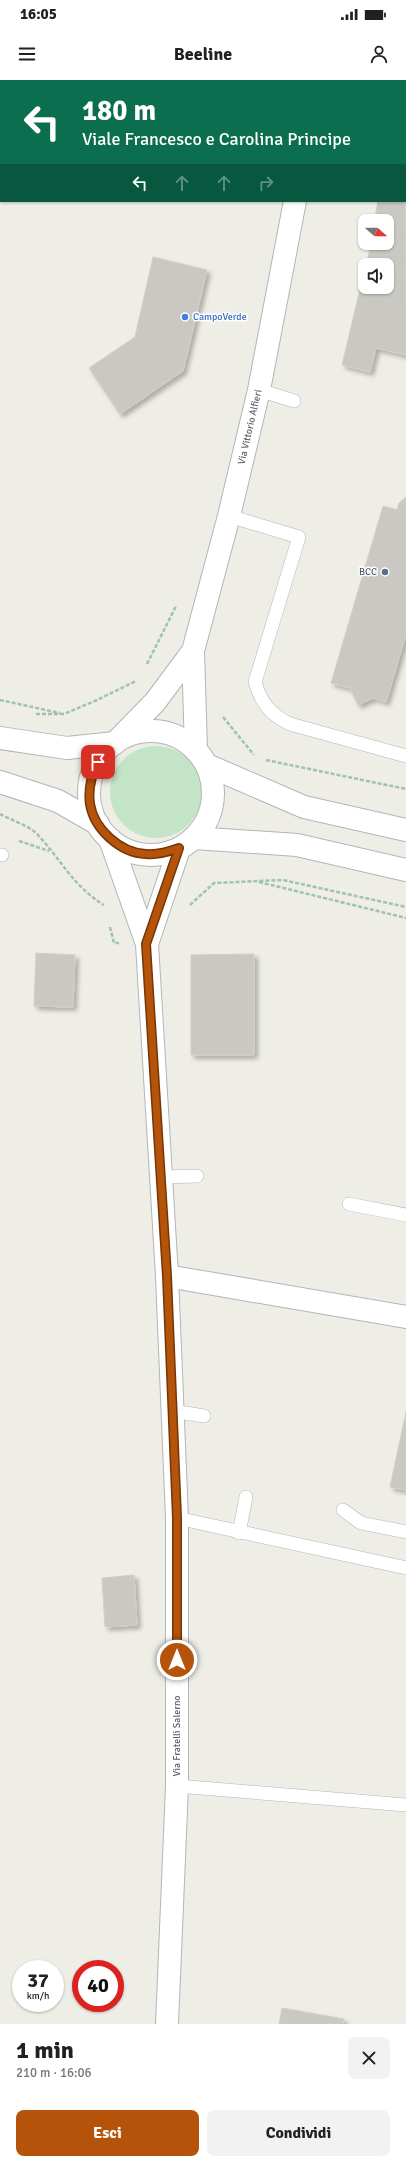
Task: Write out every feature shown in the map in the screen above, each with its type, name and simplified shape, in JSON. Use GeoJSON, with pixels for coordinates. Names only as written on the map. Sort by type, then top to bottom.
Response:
{"type":"FeatureCollection","features":[{"type":"Feature","properties":{"kind":"street","name":"Via Vittorio Alfieri"},"geometry":{"type":"LineString","coordinates":[[201,757],[193,651],[229,516],[260,390],[295,202]]}},
{"type":"Feature","properties":{"kind":"street","name":"Via Vittorio Alfieri"},"geometry":{"type":"LineString","coordinates":[[115,743],[155,702],[193,651]]}},
{"type":"Feature","properties":{"kind":"street"},"geometry":{"type":"LineString","coordinates":[[104,831],[90,805],[90,788],[94,770],[102,754],[115,743],[130,735],[147,731],[164,732],[181,738],[201,757],[304,807],[406,830]]}},
{"type":"Feature","properties":{"kind":"street"},"geometry":{"type":"LineString","coordinates":[[0,738],[67,748],[115,743]]}},
{"type":"Feature","properties":{"kind":"street"},"geometry":{"type":"LineString","coordinates":[[0,782],[58,801],[104,831],[126,850],[144,854],[162,854],[186,843],[205,825],[212,805],[213,785],[201,757]]}},
{"type":"Feature","properties":{"kind":"street","name":"Via Fratelli Salerno"},"geometry":{"type":"LineString","coordinates":[[104,831],[146,944],[162,1177],[177,1518],[177,1786],[167,2024]]}},
{"type":"Feature","properties":{"kind":"street"},"geometry":{"type":"LineString","coordinates":[[186,843],[297,845],[406,870]]}},
{"type":"Feature","properties":{"kind":"street","name":"Via Fratelli Salerno"},"geometry":{"type":"LineString","coordinates":[[146,944],[186,843]]}},
{"type":"Feature","properties":{"kind":"street"},"geometry":{"type":"LineString","coordinates":[[167,1276],[406,1317]]}},
{"type":"Feature","properties":{"kind":"lane"},"geometry":{"type":"LineString","coordinates":[[260,390],[294,401]]}},
{"type":"Feature","properties":{"kind":"lane"},"geometry":{"type":"LineString","coordinates":[[229,516],[299,537],[255,682],[262,702],[268,710],[278,718],[290,724],[406,756]]}},
{"type":"Feature","properties":{"kind":"lane"},"geometry":{"type":"LineString","coordinates":[[162,1177],[197,1176]]}},
{"type":"Feature","properties":{"kind":"lane"},"geometry":{"type":"LineString","coordinates":[[349,1204],[406,1215]]}},
{"type":"Feature","properties":{"kind":"lane"},"geometry":{"type":"LineString","coordinates":[[172,1412],[204,1416]]}},
{"type":"Feature","properties":{"kind":"lane"},"geometry":{"type":"LineString","coordinates":[[239,1533],[246,1497]]}},
{"type":"Feature","properties":{"kind":"lane"},"geometry":{"type":"LineString","coordinates":[[343,1510],[361,1523],[406,1532]]}},
{"type":"Feature","properties":{"kind":"lane"},"geometry":{"type":"LineString","coordinates":[[177,1518],[239,1533],[406,1568]]}},
{"type":"Feature","properties":{"kind":"lane"},"geometry":{"type":"LineString","coordinates":[[177,1786],[406,1805]]}},
{"type":"Feature","properties":{"kind":"path"},"geometry":{"type":"LineString","coordinates":[[147,666],[160,639]]}},
{"type":"Feature","properties":{"kind":"path"},"geometry":{"type":"LineString","coordinates":[[0,700],[64,714],[140,679]]}},
{"type":"Feature","properties":{"kind":"path"},"geometry":{"type":"LineString","coordinates":[[263,759],[406,788]]}},
{"type":"Feature","properties":{"kind":"path"},"geometry":{"type":"LineString","coordinates":[[0,814],[37,834],[88,896],[105,906]]}},
{"type":"Feature","properties":{"kind":"path"},"geometry":{"type":"LineString","coordinates":[[14,839],[50,851]]}},
{"type":"Feature","properties":{"kind":"path"},"geometry":{"type":"LineString","coordinates":[[185,909],[214,883],[283,880],[406,907]]}},
{"type":"Feature","properties":{"kind":"path"},"geometry":{"type":"LineString","coordinates":[[254,881],[406,918]]}},
{"type":"Feature","properties":{"kind":"path"},"geometry":{"type":"LineString","coordinates":[[109,921],[114,943],[146,944]]}},
{"type":"Feature","properties":{"kind":"green space"},"geometry":{"type":"Polygon","coordinates":[[[156,746],[174,750],[188,760],[198,774],[202,792],[198,810],[188,824],[174,834],[156,838],[138,834],[124,824],[114,810],[110,792],[114,774],[124,760],[138,750],[156,746]]]}},
{"type":"Feature","properties":{"kind":"building"},"geometry":{"type":"Polygon","coordinates":[[[378,202],[405,202],[406,355],[376,348],[370,372],[342,365],[359,294],[394,294],[394,258],[368,258],[370,250],[394,250],[394,214],[376,214],[378,202]]]}},
{"type":"Feature","properties":{"kind":"building"},"geometry":{"type":"Polygon","coordinates":[[[153,257],[207,270],[183,371],[120,414],[89,368],[135,337],[153,257]]]}},
{"type":"Feature","properties":{"kind":"building","name":"BCC"},"geometry":{"type":"Polygon","coordinates":[[[406,497],[406,634],[386,702],[373,698],[358,705],[350,688],[331,683],[383,506],[397,510],[399,503],[406,497]]]}},
{"type":"Feature","properties":{"kind":"building"},"geometry":{"type":"Polygon","coordinates":[[[36,953],[75,955],[73,1007],[34,1006],[36,953]]]}},
{"type":"Feature","properties":{"kind":"building"},"geometry":{"type":"Polygon","coordinates":[[[254,954],[254,1055],[191,1055],[191,955],[254,954]]]}},
{"type":"Feature","properties":{"kind":"building"},"geometry":{"type":"Polygon","coordinates":[[[406,1412],[406,1490],[390,1487],[406,1412]]]}},
{"type":"Feature","properties":{"kind":"building"},"geometry":{"type":"Polygon","coordinates":[[[134,1575],[137,1625],[105,1627],[102,1578],[134,1575]]]}},
{"type":"Feature","properties":{"kind":"building"},"geometry":{"type":"Polygon","coordinates":[[[282,2008],[344,2019],[343,2024],[279,2024],[282,2008]]]}},
{"type":"Feature","properties":{"kind":"place","name":"CampoVerde"},"geometry":{"type":"Point","coordinates":[185,317]}},
{"type":"Feature","properties":{"kind":"place","name":"BCC"},"geometry":{"type":"Point","coordinates":[385,572]}},
{"type":"Feature","properties":{"kind":"route"},"geometry":{"type":"LineString","coordinates":[[98,762],[94,770],[90,788],[90,805],[98,824],[110,839],[126,850],[144,854],[162,854],[179,848],[146,944],[162,1177],[167,1276],[177,1518],[177,1660]]}}]}
